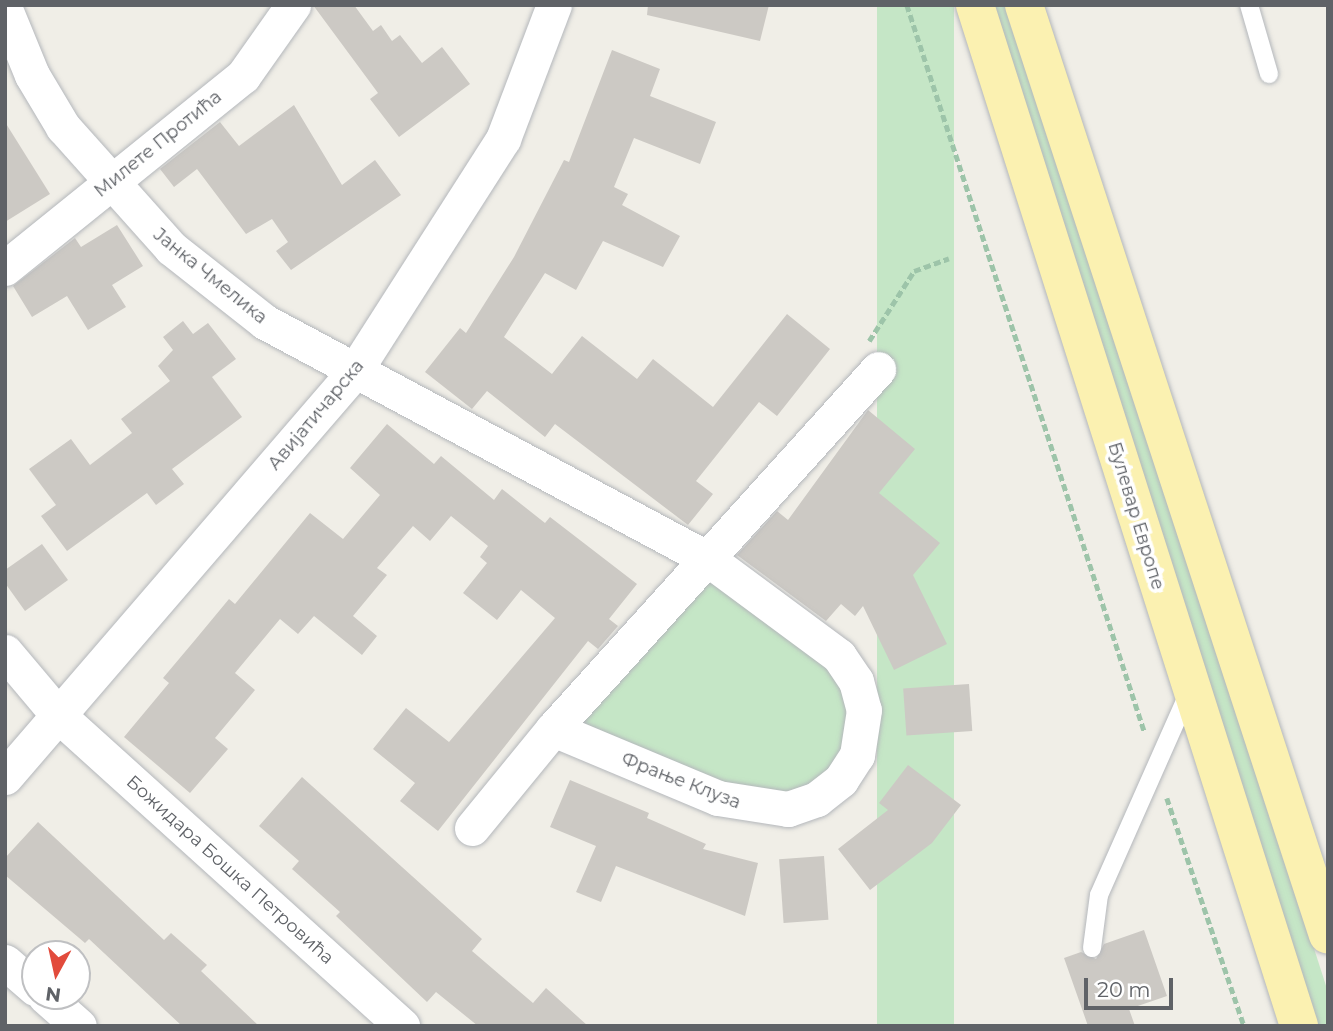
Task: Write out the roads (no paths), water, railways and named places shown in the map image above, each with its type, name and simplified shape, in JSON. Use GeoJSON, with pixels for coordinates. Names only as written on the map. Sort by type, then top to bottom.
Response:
{"type":"FeatureCollection","features":[{"type":"Feature","properties":{"kind":"main road","name":"Булевар Европе"},"geometry":{"type":"LineString","coordinates":[[975,5],[1299,1026]]}},
{"type":"Feature","properties":{"kind":"main road"},"geometry":{"type":"LineString","coordinates":[[1024,5],[1328,935]]}},
{"type":"Feature","properties":{"kind":"street","name":"Милете Протића"},"geometry":{"type":"LineString","coordinates":[[5,268],[243,76],[293,5]]}},
{"type":"Feature","properties":{"kind":"street","name":"Авијатичарска"},"geometry":{"type":"LineString","coordinates":[[5,777],[354,372],[503,139],[554,5]]}},
{"type":"Feature","properties":{"kind":"street","name":"Јанка Чмелика"},"geometry":{"type":"LineString","coordinates":[[5,9],[32,75],[108,184],[171,248],[265,322],[354,372]]}},
{"type":"Feature","properties":{"kind":"street"},"geometry":{"type":"LineString","coordinates":[[472,828],[552,729],[878,369]]}},
{"type":"Feature","properties":{"kind":"street","name":"Фрање Клуза"},"geometry":{"type":"LineString","coordinates":[[354,372],[708,559],[849,668],[862,695],[865,725],[857,755],[841,780],[803,806],[758,809],[552,729]]}},
{"type":"Feature","properties":{"kind":"street","name":"Божидара Бошка Петровића"},"geometry":{"type":"LineString","coordinates":[[5,652],[58,715],[402,1026]]}},
{"type":"Feature","properties":{"kind":"street"},"geometry":{"type":"LineString","coordinates":[[5,962],[21,976]]}},
{"type":"Feature","properties":{"kind":"street"},"geometry":{"type":"LineString","coordinates":[[61,1010],[79,1026]]}},
{"type":"Feature","properties":{"kind":"lane"},"geometry":{"type":"LineString","coordinates":[[1249,5],[1269,74]]}},
{"type":"Feature","properties":{"kind":"lane"},"geometry":{"type":"LineString","coordinates":[[1092,948],[1099,895],[1191,689]]}}]}
